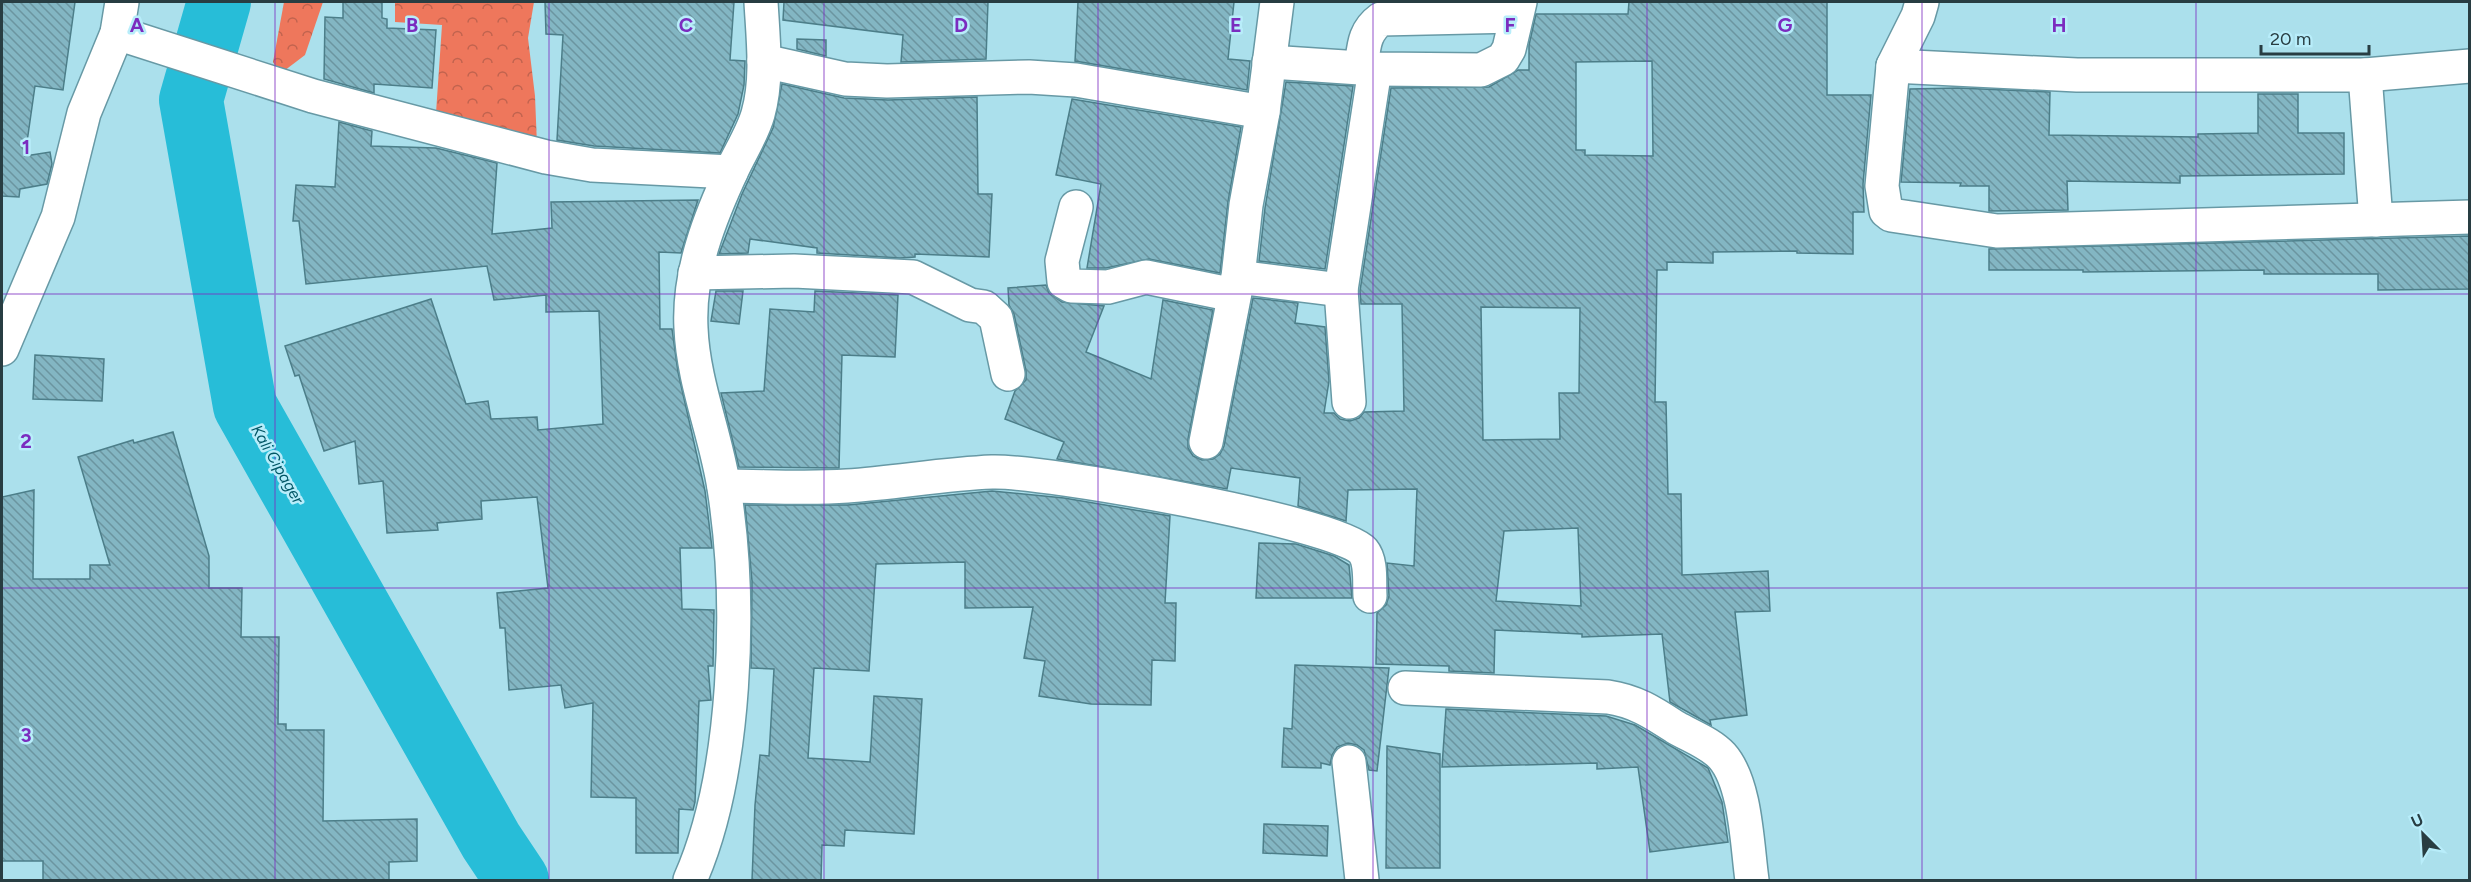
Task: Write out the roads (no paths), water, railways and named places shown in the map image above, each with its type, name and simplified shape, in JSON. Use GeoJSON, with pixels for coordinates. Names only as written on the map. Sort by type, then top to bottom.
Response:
{"type":"FeatureCollection","features":[{"type":"Feature","properties":{"kind":"street"},"geometry":{"type":"LineString","coordinates":[[690,880],[723,770],[734,625],[724,486],[706,414],[691,328],[695,273],[710,219],[758,115],[764,61],[761,2]]}},
{"type":"Feature","properties":{"kind":"street"},"geometry":{"type":"LineString","coordinates":[[1206,442],[1236,286],[1246,204],[1263,112],[1277,2]]}},
{"type":"Feature","properties":{"kind":"street"},"geometry":{"type":"LineString","coordinates":[[1922,2],[1918,16],[1893,66],[1882,186],[1886,211],[1891,215],[1997,231],[2469,217]]}},
{"type":"Feature","properties":{"kind":"street"},"geometry":{"type":"LineString","coordinates":[[1269,62],[1368,69],[1460,72],[1493,66],[1503,59],[1509,49],[1518,9],[1381,19],[1365,36],[1368,69],[1341,290],[1348,402]]}},
{"type":"Feature","properties":{"kind":"street"},"geometry":{"type":"LineString","coordinates":[[2,349],[58,217],[84,113],[119,17],[161,47],[270,83],[546,157],[592,165],[731,172]]}},
{"type":"Feature","properties":{"kind":"street"},"geometry":{"type":"LineString","coordinates":[[764,61],[845,79],[886,81],[1029,77],[1076,80],[1263,112]]}},
{"type":"Feature","properties":{"kind":"street"},"geometry":{"type":"LineString","coordinates":[[1893,66],[2077,75],[2366,75],[2469,66]]}},
{"type":"Feature","properties":{"kind":"street"},"geometry":{"type":"LineString","coordinates":[[2366,75],[2376,220]]}},
{"type":"Feature","properties":{"kind":"street"},"geometry":{"type":"LineString","coordinates":[[1076,207],[1062,261],[1064,282],[1071,286],[1108,287],[1146,277],[1236,286],[1341,290]]}},
{"type":"Feature","properties":{"kind":"street"},"geometry":{"type":"LineString","coordinates":[[695,273],[794,271],[913,277],[970,304],[984,307],[996,318],[1008,374]]}},
{"type":"Feature","properties":{"kind":"street"},"geometry":{"type":"LineString","coordinates":[[724,486],[845,486],[993,472],[1098,483],[1295,524],[1351,542],[1363,552],[1368,561],[1370,596]]}},
{"type":"Feature","properties":{"kind":"street"},"geometry":{"type":"LineString","coordinates":[[1405,688],[1608,697],[1629,700],[1644,706],[1720,754],[1732,770],[1739,792],[1752,880]]}},
{"type":"Feature","properties":{"kind":"street"},"geometry":{"type":"LineString","coordinates":[[1349,762],[1362,880]]}},
{"type":"Feature","properties":{"kind":"waterway","name":"Kali Cipager"},"geometry":{"type":"LineString","coordinates":[[219,2],[191,100],[245,406],[491,841],[517,880]]}}]}
